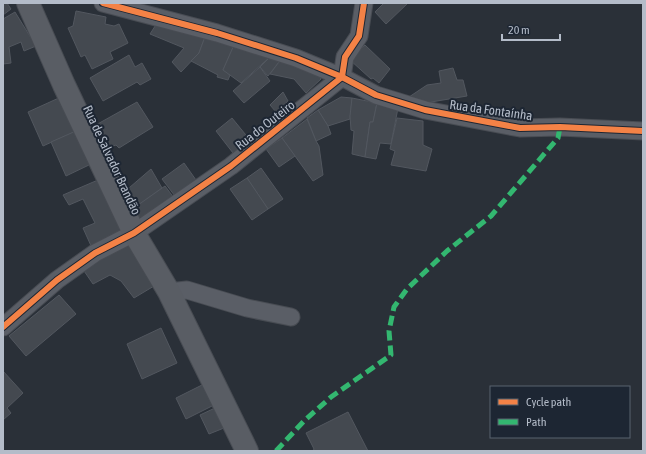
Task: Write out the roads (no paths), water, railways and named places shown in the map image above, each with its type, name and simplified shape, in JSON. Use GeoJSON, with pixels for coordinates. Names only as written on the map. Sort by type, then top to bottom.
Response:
{"type":"FeatureCollection","features":[{"type":"Feature","properties":{"kind":"main road","name":"Rua de Salvador Brandão"},"geometry":{"type":"LineString","coordinates":[[28,3],[64,85],[134,233],[169,292],[247,451]]}},
{"type":"Feature","properties":{"kind":"street","name":"Rua da Fontaínha"},"geometry":{"type":"LineString","coordinates":[[103,3],[217,33],[296,58],[342,77],[376,95],[425,110],[520,128],[643,131]]}},
{"type":"Feature","properties":{"kind":"street"},"geometry":{"type":"LineString","coordinates":[[342,77],[345,57],[359,36],[364,3]]}},
{"type":"Feature","properties":{"kind":"street","name":"Rua do Outeiro"},"geometry":{"type":"LineString","coordinates":[[3,327],[57,280],[95,253],[134,233],[230,166],[342,77]]}},
{"type":"Feature","properties":{"kind":"street"},"geometry":{"type":"LineString","coordinates":[[169,292],[187,290],[247,308],[290,317]]}}]}
